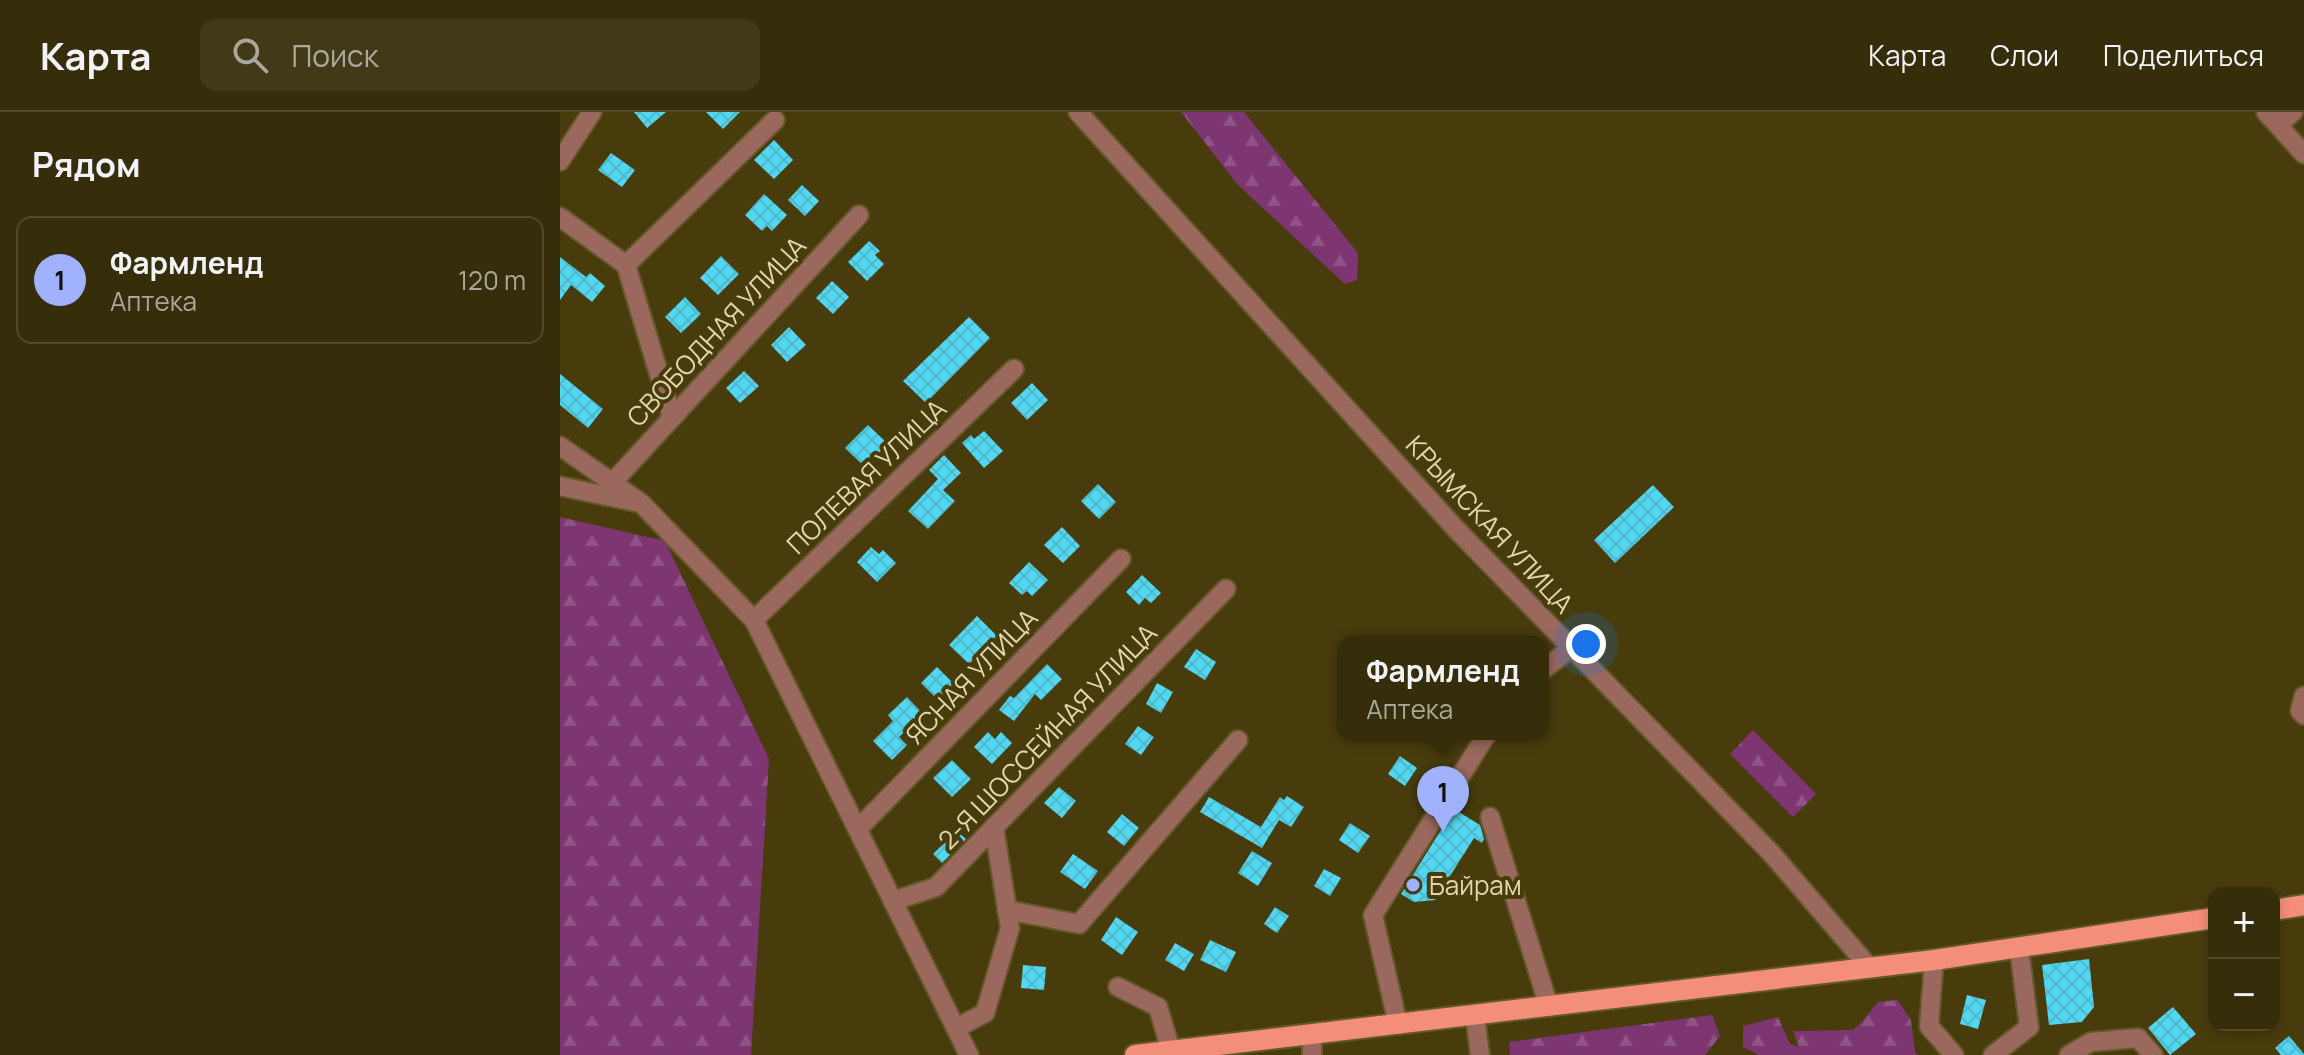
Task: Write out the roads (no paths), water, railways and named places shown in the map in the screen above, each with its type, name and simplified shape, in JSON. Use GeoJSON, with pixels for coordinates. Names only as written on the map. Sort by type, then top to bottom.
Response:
{"type":"FeatureCollection","features":[{"type":"Feature","properties":{"kind":"main road"},"geometry":{"type":"LineString","coordinates":[[2280,909],[2304,905]]}},
{"type":"Feature","properties":{"kind":"main road"},"geometry":{"type":"LineString","coordinates":[[1135,1055],[1312,1045],[1398,1025],[1934,960],[2208,919]]}},
{"type":"Feature","properties":{"kind":"street"},"geometry":{"type":"LineString","coordinates":[[560,161],[592,112]]}},
{"type":"Feature","properties":{"kind":"street","name":"КРЫМСКАЯ УЛИЦА"},"geometry":{"type":"LineString","coordinates":[[1078,112],[1456,529],[1772,854],[1869,967]]}},
{"type":"Feature","properties":{"kind":"street"},"geometry":{"type":"LineString","coordinates":[[2293,112],[2272,119],[2304,154]]}},
{"type":"Feature","properties":{"kind":"street"},"geometry":{"type":"LineString","coordinates":[[626,265],[775,120]]}},
{"type":"Feature","properties":{"kind":"street","name":"СВОБОДНАЯ УЛИЦА"},"geometry":{"type":"LineString","coordinates":[[612,483],[859,215]]}},
{"type":"Feature","properties":{"kind":"street"},"geometry":{"type":"LineString","coordinates":[[560,217],[626,265],[672,417]]}},
{"type":"Feature","properties":{"kind":"street","name":"ПОЛЕВАЯ УЛИЦА"},"geometry":{"type":"LineString","coordinates":[[754,620],[1014,369]]}},
{"type":"Feature","properties":{"kind":"street"},"geometry":{"type":"LineString","coordinates":[[560,446],[641,503],[754,620],[969,1055]]}},
{"type":"Feature","properties":{"kind":"street"},"geometry":{"type":"LineString","coordinates":[[560,486],[641,503]]}},
{"type":"Feature","properties":{"kind":"street","name":"ЯСНАЯ УЛИЦА"},"geometry":{"type":"LineString","coordinates":[[858,829],[1121,559]]}},
{"type":"Feature","properties":{"kind":"street","name":"2-Я ШОССЕЙНАЯ УЛИЦА"},"geometry":{"type":"LineString","coordinates":[[893,901],[936,887],[1226,589]]}},
{"type":"Feature","properties":{"kind":"street"},"geometry":{"type":"LineString","coordinates":[[1549,665],[1571,648]]}},
{"type":"Feature","properties":{"kind":"street"},"geometry":{"type":"LineString","coordinates":[[2304,696],[2300,711],[2304,715]]}},
{"type":"Feature","properties":{"kind":"street"},"geometry":{"type":"LineString","coordinates":[[1007,910],[1079,924],[1238,740]]}},
{"type":"Feature","properties":{"kind":"street"},"geometry":{"type":"LineString","coordinates":[[1398,1025],[1373,915],[1483,740]]}},
{"type":"Feature","properties":{"kind":"street"},"geometry":{"type":"LineString","coordinates":[[1490,817],[1549,1007]]}},
{"type":"Feature","properties":{"kind":"street"},"geometry":{"type":"LineString","coordinates":[[956,1028],[985,1013],[1010,928],[994,827]]}},
{"type":"Feature","properties":{"kind":"street"},"geometry":{"type":"LineString","coordinates":[[1993,1055],[2029,1027],[2019,947]]}},
{"type":"Feature","properties":{"kind":"street"},"geometry":{"type":"LineString","coordinates":[[1934,960],[1929,1026],[1954,1055]]}},
{"type":"Feature","properties":{"kind":"street"},"geometry":{"type":"LineString","coordinates":[[1118,987],[1158,1007],[1171,1051]]}},
{"type":"Feature","properties":{"kind":"street"},"geometry":{"type":"LineString","coordinates":[[1475,1016],[1480,1055]]}},
{"type":"Feature","properties":{"kind":"street"},"geometry":{"type":"LineString","coordinates":[[2069,1055],[2091,1042],[2138,1038],[2153,1055]]}},
{"type":"Feature","properties":{"kind":"place","name":"Фармленд"},"geometry":{"type":"Point","coordinates":[1443,832]}},
{"type":"Feature","properties":{"kind":"place","name":"Байрам"},"geometry":{"type":"Point","coordinates":[1413,885]}}]}
